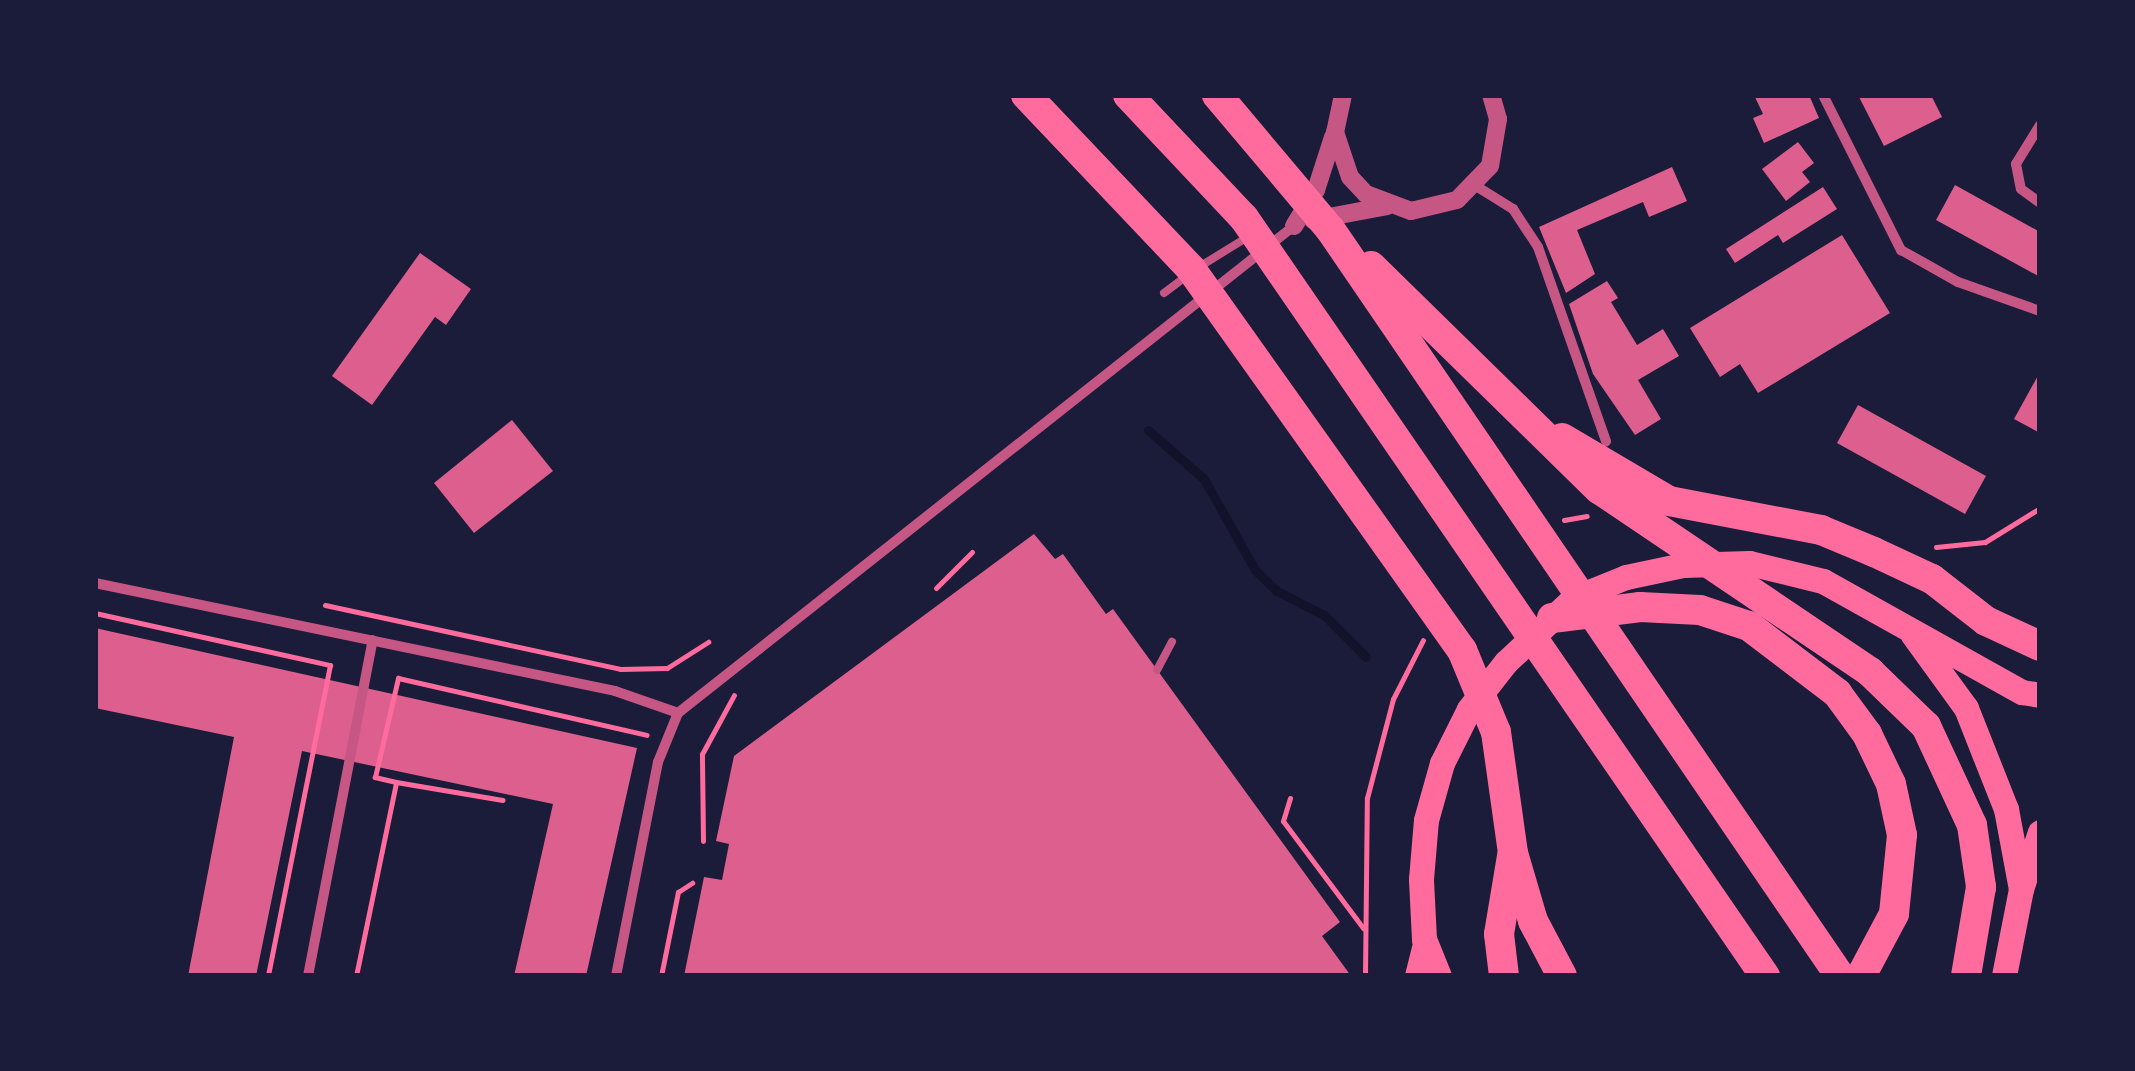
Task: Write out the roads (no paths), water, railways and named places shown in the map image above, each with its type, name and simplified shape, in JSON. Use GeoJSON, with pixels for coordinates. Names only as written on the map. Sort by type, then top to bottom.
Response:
{"type":"FeatureCollection","features":[{"type":"Feature","properties":{"kind":"highway"},"geometry":{"type":"LineString","coordinates":[[1026,95],[1191,269],[1462,650],[1496,732],[1512,854],[1532,922],[1562,976]]}},
{"type":"Feature","properties":{"kind":"highway"},"geometry":{"type":"LineString","coordinates":[[1128,95],[1244,218],[1765,976]]}},
{"type":"Feature","properties":{"kind":"highway"},"geometry":{"type":"LineString","coordinates":[[1218,95],[1330,229],[1840,976]]}},
{"type":"Feature","properties":{"kind":"highway"},"geometry":{"type":"LineString","coordinates":[[1330,229],[1538,424],[1599,489],[1870,672],[1926,726],[1972,825],[1981,887],[1967,972]]}},
{"type":"Feature","properties":{"kind":"highway"},"geometry":{"type":"LineString","coordinates":[[1538,424],[1669,501],[1821,530],[1874,552],[1932,579],[1986,622],[2040,646]]}},
{"type":"Feature","properties":{"kind":"highway"},"geometry":{"type":"LineString","coordinates":[[1552,618],[1640,608],[1700,610],[1749,626],[1837,693],[1867,734],[1891,784],[1902,835],[1894,914],[1861,976]]}},
{"type":"Feature","properties":{"kind":"highway"},"geometry":{"type":"LineString","coordinates":[[1504,976],[1500,934],[1512,854]]}},
{"type":"Feature","properties":{"kind":"main road"},"geometry":{"type":"LineString","coordinates":[[1414,976],[1424,939],[1426,820],[1442,762],[1469,709],[1574,598],[1626,577],[1683,565],[1749,563],[1824,581],[1976,667],[2040,695]]}},
{"type":"Feature","properties":{"kind":"main road"},"geometry":{"type":"LineString","coordinates":[[1910,630],[1966,708],[1988,758],[2006,808],[2021,889]]}},
{"type":"Feature","properties":{"kind":"main road"},"geometry":{"type":"LineString","coordinates":[[2004,976],[2021,889],[2039,834]]}},
{"type":"Feature","properties":{"kind":"main road"},"geometry":{"type":"LineString","coordinates":[[1424,939],[1440,976]]}},
{"type":"Feature","properties":{"kind":"street"},"geometry":{"type":"LineString","coordinates":[[616,976],[658,762],[678,713],[1289,229],[1316,190],[1344,95]]}},
{"type":"Feature","properties":{"kind":"street"},"geometry":{"type":"LineString","coordinates":[[1289,229],[1387,206],[1435,209],[1476,186],[1498,143],[1491,95]]}},
{"type":"Feature","properties":{"kind":"street"},"geometry":{"type":"LineString","coordinates":[[1823,95],[1902,250],[1958,282],[2040,312]]}},
{"type":"Feature","properties":{"kind":"street"},"geometry":{"type":"LineString","coordinates":[[2040,126],[2016,164],[2021,189],[2040,203]]}},
{"type":"Feature","properties":{"kind":"street"},"geometry":{"type":"LineString","coordinates":[[1335,132],[1350,177],[1387,206]]}},
{"type":"Feature","properties":{"kind":"street"},"geometry":{"type":"LineString","coordinates":[[1476,186],[1513,210],[1538,247],[1606,441]]}},
{"type":"Feature","properties":{"kind":"street"},"geometry":{"type":"LineString","coordinates":[[95,583],[616,692],[678,713]]}},
{"type":"Feature","properties":{"kind":"street"},"geometry":{"type":"LineString","coordinates":[[308,976],[374,640]]}},
{"type":"Feature","properties":{"kind":"lane"},"geometry":{"type":"LineString","coordinates":[[1164,292],[1238,239],[1289,229]]}},
{"type":"Feature","properties":{"kind":"lane"},"geometry":{"type":"LineString","coordinates":[[1157,670],[1172,642]]}},
{"type":"Feature","properties":{"kind":"waterway"},"geometry":{"type":"LineString","coordinates":[[1148,430],[1204,479],[1255,570],[1277,591],[1324,615],[1366,657]]}}]}
